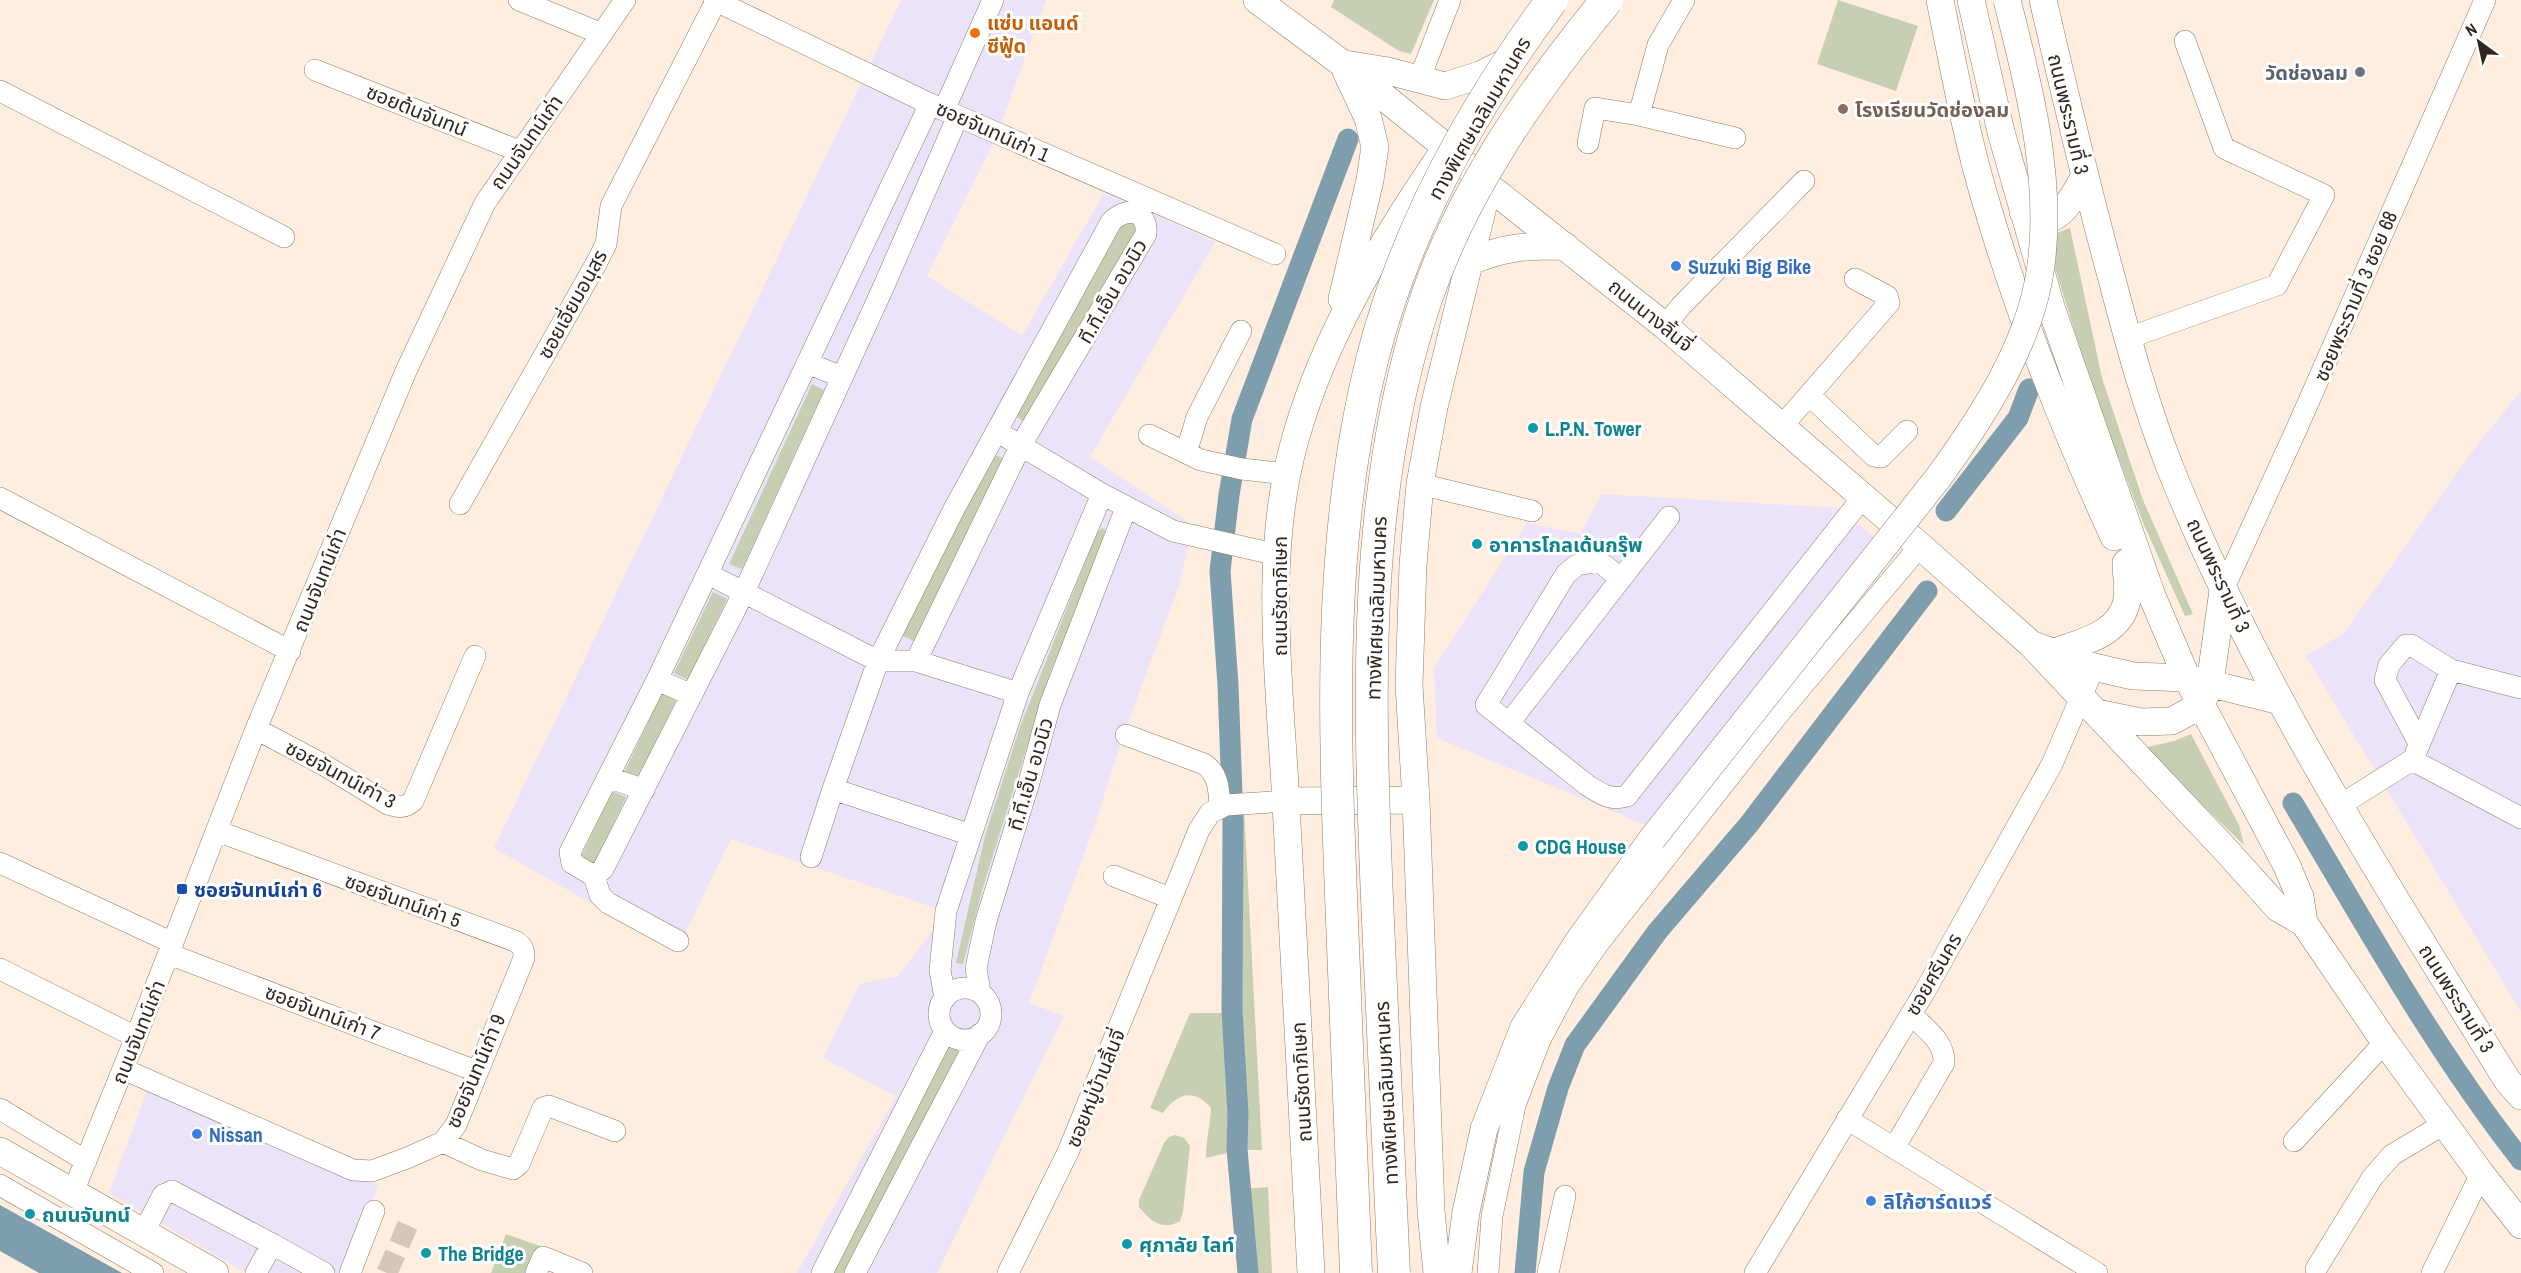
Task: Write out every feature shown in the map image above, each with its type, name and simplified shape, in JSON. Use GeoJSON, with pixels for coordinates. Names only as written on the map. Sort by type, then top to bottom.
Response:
{"type":"FeatureCollection","features":[{"type":"Feature","properties":{"kind":"highway","name":"ทางพิเศษเฉลิมมหานคร"},"geometry":{"type":"LineString","coordinates":[[1356,1273],[1338,827],[1335,645],[1340,554],[1351,458],[1372,359],[1398,275],[1443,172],[1508,60],[1552,0]]}},
{"type":"Feature","properties":{"kind":"highway","name":"ทางพิเศษเฉลิมมหานคร"},"geometry":{"type":"LineString","coordinates":[[1394,1273],[1375,849],[1371,672],[1376,544],[1386,460],[1404,378],[1427,295],[1457,222],[1495,154],[1541,83],[1607,0]]}},
{"type":"Feature","properties":{"kind":"main road","name":"ถนนนางลิ้นจี่"},"geometry":{"type":"LineString","coordinates":[[1257,0],[1343,64],[1446,147],[1488,186],[1665,326],[1920,546],[2043,648],[2089,706],[2278,908],[2304,923]]}},
{"type":"Feature","properties":{"kind":"main road","name":"ถนนรัชดาภิเษก"},"geometry":{"type":"LineString","coordinates":[[1311,1273],[1277,612],[1278,555],[1287,474],[1312,387],[1338,324],[1377,252],[1446,147],[1514,58],[1563,0]]}},
{"type":"Feature","properties":{"kind":"main road"},"geometry":{"type":"LineString","coordinates":[[1940,0],[1956,82],[1988,208],[2034,349],[2126,563],[2152,596]]}},
{"type":"Feature","properties":{"kind":"main road"},"geometry":{"type":"LineString","coordinates":[[1971,0],[2001,132],[2022,211],[2056,321],[2152,596],[2287,866],[2300,897],[2304,923],[2385,1042],[2521,1225]]}},
{"type":"Feature","properties":{"kind":"main road"},"geometry":{"type":"LineString","coordinates":[[1458,1273],[1466,1212],[1484,1129],[1518,1070],[1524,1027],[1578,942],[1652,839],[1938,478],[1970,433],[1993,395],[2016,348],[2031,308],[2042,258],[2043,212],[2035,119],[2007,0]]}},
{"type":"Feature","properties":{"kind":"main road","name":"ถนนพระรามที่ 3"},"geometry":{"type":"LineString","coordinates":[[2043,0],[2084,177],[2128,338],[2168,462],[2223,590],[2280,701],[2338,806],[2507,1080],[2521,1096]]}},
{"type":"Feature","properties":{"kind":"main road"},"geometry":{"type":"LineString","coordinates":[[1343,64],[1388,71],[1445,86],[1480,75],[1514,58]]}},
{"type":"Feature","properties":{"kind":"main road"},"geometry":{"type":"LineString","coordinates":[[1338,324],[1345,280],[1370,180],[1375,147],[1368,118],[1343,64]]}},
{"type":"Feature","properties":{"kind":"main road"},"geometry":{"type":"LineString","coordinates":[[2022,211],[2042,219],[2051,217],[2072,201],[2084,177]]}},
{"type":"Feature","properties":{"kind":"main road"},"geometry":{"type":"LineString","coordinates":[[1437,1273],[1431,1211],[1416,800],[1409,685],[1413,565],[1420,484],[1434,407],[1488,186]]}},
{"type":"Feature","properties":{"kind":"main road"},"geometry":{"type":"LineString","coordinates":[[1471,261],[1502,249],[1524,246],[1565,246]]}},
{"type":"Feature","properties":{"kind":"main road"},"geometry":{"type":"LineString","coordinates":[[2043,648],[2096,636],[2118,622],[2127,598],[2126,563]]}},
{"type":"Feature","properties":{"kind":"main road"},"geometry":{"type":"LineString","coordinates":[[2089,706],[2141,722],[2172,721],[2199,689],[2223,590]]}},
{"type":"Feature","properties":{"kind":"main road","name":"ถนนนางลิ้นจี่"},"geometry":{"type":"LineString","coordinates":[[2043,648],[2094,667],[2133,676],[2280,701]]}},
{"type":"Feature","properties":{"kind":"main road"},"geometry":{"type":"LineString","coordinates":[[1286,801],[1416,800]]}},
{"type":"Feature","properties":{"kind":"main road"},"geometry":{"type":"LineString","coordinates":[[0,1151],[215,1273]]}},
{"type":"Feature","properties":{"kind":"street"},"geometry":{"type":"LineString","coordinates":[[519,0],[602,34]]}},
{"type":"Feature","properties":{"kind":"street","name":"ถนนจันทน์เก่า"},"geometry":{"type":"LineString","coordinates":[[72,1192],[136,1037],[256,729],[411,360],[485,202],[625,0]]}},
{"type":"Feature","properties":{"kind":"street"},"geometry":{"type":"LineString","coordinates":[[594,876],[603,869],[744,592],[842,377],[944,110],[993,0]]}},
{"type":"Feature","properties":{"kind":"street"},"geometry":{"type":"LineString","coordinates":[[1419,80],[1450,0]]}},
{"type":"Feature","properties":{"kind":"street"},"geometry":{"type":"LineString","coordinates":[[1639,115],[1658,45],[1684,0]]}},
{"type":"Feature","properties":{"kind":"street","name":"ซอยพระรามที่ 3 ซอย 68"},"geometry":{"type":"LineString","coordinates":[[2223,590],[2297,428],[2484,0]]}},
{"type":"Feature","properties":{"kind":"street","name":"ซอยจันทน์เก่า 1"},"geometry":{"type":"LineString","coordinates":[[715,1],[944,110],[1275,254]]}},
{"type":"Feature","properties":{"kind":"street","name":"ซอยเอี่ยมอนุสร"},"geometry":{"type":"LineString","coordinates":[[460,504],[597,262],[606,244],[611,206],[715,1]]}},
{"type":"Feature","properties":{"kind":"street"},"geometry":{"type":"LineString","coordinates":[[2128,338],[2277,285],[2324,195],[2224,148],[2185,41]]}},
{"type":"Feature","properties":{"kind":"street","name":"ซอยต้นจันทน์"},"geometry":{"type":"LineString","coordinates":[[315,70],[519,151]]}},
{"type":"Feature","properties":{"kind":"street"},"geometry":{"type":"LineString","coordinates":[[0,91],[284,237]]}},
{"type":"Feature","properties":{"kind":"street"},"geometry":{"type":"LineString","coordinates":[[1588,143],[1595,108],[1639,115],[1735,138]]}},
{"type":"Feature","properties":{"kind":"street"},"geometry":{"type":"LineString","coordinates":[[678,941],[608,903],[600,895],[594,876],[572,863],[570,852],[657,680],[807,363],[944,110]]}},
{"type":"Feature","properties":{"kind":"street"},"geometry":{"type":"LineString","coordinates":[[1665,326],[1681,306],[1804,181]]}},
{"type":"Feature","properties":{"kind":"street","name":"ที.ที.เอ็น อเวนิว"},"geometry":{"type":"LineString","coordinates":[[811,857],[878,661],[954,508],[1111,222],[1117,215],[1126,212],[1142,217],[1147,226],[1146,234],[1021,445],[916,661]]}},
{"type":"Feature","properties":{"kind":"street"},"geometry":{"type":"LineString","coordinates":[[1782,426],[1889,303],[1887,296],[1855,279]]}},
{"type":"Feature","properties":{"kind":"street"},"geometry":{"type":"LineString","coordinates":[[1193,456],[1197,417],[1241,331]]}},
{"type":"Feature","properties":{"kind":"street"},"geometry":{"type":"LineString","coordinates":[[807,363],[842,377]]}},
{"type":"Feature","properties":{"kind":"street"},"geometry":{"type":"LineString","coordinates":[[1809,395],[1874,456],[1881,457],[1907,432]]}},
{"type":"Feature","properties":{"kind":"street"},"geometry":{"type":"LineString","coordinates":[[997,431],[1126,508],[1173,531],[1278,555]]}},
{"type":"Feature","properties":{"kind":"street"},"geometry":{"type":"LineString","coordinates":[[1149,435],[1193,456],[1242,470],[1287,474]]}},
{"type":"Feature","properties":{"kind":"street"},"geometry":{"type":"LineString","coordinates":[[1420,484],[1532,511]]}},
{"type":"Feature","properties":{"kind":"street","name":"ที.ที.เอ็น อเวนิว"},"geometry":{"type":"LineString","coordinates":[[945,1031],[939,1015],[945,998],[940,970],[946,911],[1018,693],[1102,494]]}},
{"type":"Feature","properties":{"kind":"street"},"geometry":{"type":"LineString","coordinates":[[1621,579],[1599,561],[1577,565],[1566,574],[1486,705],[1587,785],[1616,799],[1627,796],[1863,497]]}},
{"type":"Feature","properties":{"kind":"street"},"geometry":{"type":"LineString","coordinates":[[0,498],[290,651]]}},
{"type":"Feature","properties":{"kind":"street","name":"ที.ที.เอ็น อเวนิว"},"geometry":{"type":"LineString","coordinates":[[855,1273],[980,1034],[989,1023],[991,1014],[986,999],[980,993],[976,968],[986,921],[1028,786],[1050,705],[1126,508]]}},
{"type":"Feature","properties":{"kind":"street"},"geometry":{"type":"LineString","coordinates":[[1091,521],[1100,514],[1108,515],[1119,528]]}},
{"type":"Feature","properties":{"kind":"street"},"geometry":{"type":"LineString","coordinates":[[1509,723],[1669,517]]}},
{"type":"Feature","properties":{"kind":"street"},"geometry":{"type":"LineString","coordinates":[[1488,1273],[1492,1216],[1515,1105],[1518,1070],[1540,1040],[1568,987],[1598,944],[1777,716],[1920,546]]}},
{"type":"Feature","properties":{"kind":"street","name":"ที.ที.เอ็น อเวนิว"},"geometry":{"type":"LineString","coordinates":[[708,574],[878,661],[916,661],[1018,693]]}},
{"type":"Feature","properties":{"kind":"street"},"geometry":{"type":"LineString","coordinates":[[2521,688],[2451,670],[2411,645],[2406,645],[2389,665],[2385,680],[2416,752],[2521,818]]}},
{"type":"Feature","properties":{"kind":"street","name":"ซอยจันทน์เก่า 3"},"geometry":{"type":"LineString","coordinates":[[256,729],[324,765],[388,804],[398,807],[407,806],[413,801],[475,656]]}},
{"type":"Feature","properties":{"kind":"street","name":"ซอยศรีนคร"},"geometry":{"type":"LineString","coordinates":[[1755,1273],[1911,1014],[2052,764],[2089,706],[2094,667]]}},
{"type":"Feature","properties":{"kind":"street"},"geometry":{"type":"LineString","coordinates":[[2338,806],[2416,752],[2451,670]]}},
{"type":"Feature","properties":{"kind":"street"},"geometry":{"type":"LineString","coordinates":[[657,680],[692,695]]}},
{"type":"Feature","properties":{"kind":"street"},"geometry":{"type":"LineString","coordinates":[[1126,735],[1204,764],[1211,769],[1219,791],[1229,805],[1286,801]]}},
{"type":"Feature","properties":{"kind":"street"},"geometry":{"type":"LineString","coordinates":[[608,777],[644,790]]}},
{"type":"Feature","properties":{"kind":"street"},"geometry":{"type":"LineString","coordinates":[[833,789],[971,836]]}},
{"type":"Feature","properties":{"kind":"street","name":"ซอยหมู่บ้านลิ้นจี่"},"geometry":{"type":"LineString","coordinates":[[1008,1273],[1068,1152],[1141,976],[1170,898],[1204,820],[1229,805]]}},
{"type":"Feature","properties":{"kind":"street","name":"ซอยจันทน์เก่า 5"},"geometry":{"type":"LineString","coordinates":[[217,831],[521,945]]}},
{"type":"Feature","properties":{"kind":"street"},"geometry":{"type":"LineString","coordinates":[[0,863],[171,948]]}},
{"type":"Feature","properties":{"kind":"street"},"geometry":{"type":"LineString","coordinates":[[1114,876],[1170,898]]}},
{"type":"Feature","properties":{"kind":"street","name":"ซอยจันทน์เก่า 9"},"geometry":{"type":"LineString","coordinates":[[123,1069],[353,1170],[372,1171],[443,1142],[456,1125],[476,1071],[524,958],[521,945]]}},
{"type":"Feature","properties":{"kind":"street","name":"ซอยจันทน์เก่า 7"},"geometry":{"type":"LineString","coordinates":[[171,948],[476,1071]]}},
{"type":"Feature","properties":{"kind":"street"},"geometry":{"type":"LineString","coordinates":[[0,969],[136,1037]]}},
{"type":"Feature","properties":{"kind":"street"},"geometry":{"type":"LineString","coordinates":[[945,998],[956,990],[964,988],[980,993]]}},
{"type":"Feature","properties":{"kind":"street"},"geometry":{"type":"LineString","coordinates":[[1894,1148],[1944,1063],[1943,1049],[1939,1042],[1911,1014]]}},
{"type":"Feature","properties":{"kind":"street"},"geometry":{"type":"LineString","coordinates":[[822,1273],[945,1031],[961,1040],[980,1034]]}},
{"type":"Feature","properties":{"kind":"street"},"geometry":{"type":"LineString","coordinates":[[2295,1141],[2385,1042]]}},
{"type":"Feature","properties":{"kind":"street"},"geometry":{"type":"LineString","coordinates":[[443,1142],[482,1160],[513,1169],[519,1164],[543,1108],[549,1106],[615,1131]]}},
{"type":"Feature","properties":{"kind":"street"},"geometry":{"type":"LineString","coordinates":[[0,1109],[86,1161]]}},
{"type":"Feature","properties":{"kind":"street"},"geometry":{"type":"LineString","coordinates":[[1847,1119],[2097,1273]]}},
{"type":"Feature","properties":{"kind":"street"},"geometry":{"type":"LineString","coordinates":[[2316,1269],[2372,1178],[2385,1163],[2399,1151],[2444,1124]]}},
{"type":"Feature","properties":{"kind":"street"},"geometry":{"type":"LineString","coordinates":[[2432,1273],[2481,1174]]}},
{"type":"Feature","properties":{"kind":"street"},"geometry":{"type":"LineString","coordinates":[[0,1185],[153,1273]]}},
{"type":"Feature","properties":{"kind":"street"},"geometry":{"type":"LineString","coordinates":[[144,1232],[163,1195],[171,1191],[324,1273]]}},
{"type":"Feature","properties":{"kind":"street"},"geometry":{"type":"LineString","coordinates":[[1548,1273],[1565,1196]]}},
{"type":"Feature","properties":{"kind":"street"},"geometry":{"type":"LineString","coordinates":[[350,1273],[374,1211]]}},
{"type":"Feature","properties":{"kind":"street"},"geometry":{"type":"LineString","coordinates":[[256,1273],[272,1244]]}},
{"type":"Feature","properties":{"kind":"street"},"geometry":{"type":"LineString","coordinates":[[536,1273],[543,1257],[582,1273]]}},
{"type":"Feature","properties":{"kind":"shaded area"},"geometry":{"type":"Polygon","coordinates":[[[901,0],[1046,0],[995,140],[927,276],[1022,336],[1105,191],[1215,242],[1090,457],[1194,526],[1178,588],[1029,1003],[1064,1016],[937,1273],[797,1273],[896,1096],[823,1058],[860,984],[898,976],[936,926],[935,908],[731,839],[676,951],[494,848],[901,0]]]}},
{"type":"Feature","properties":{"kind":"shaded area"},"geometry":{"type":"Polygon","coordinates":[[[2521,391],[2521,1012],[2306,656],[2344,633],[2474,449],[2521,391]]]}},
{"type":"Feature","properties":{"kind":"shaded area"},"geometry":{"type":"Polygon","coordinates":[[[1602,494],[1839,508],[1875,538],[1650,827],[1437,738],[1434,668],[1527,523],[1580,534],[1602,494]]]}},
{"type":"Feature","properties":{"kind":"shaded area","name":"Nissan"},"geometry":{"type":"Polygon","coordinates":[[[150,1083],[378,1185],[348,1273],[246,1273],[109,1193],[150,1083]]]}},
{"type":"Feature","properties":{"kind":"green space"},"geometry":{"type":"Polygon","coordinates":[[[1334,0],[1434,0],[1411,54],[1399,51],[1331,7],[1334,0]]]}},
{"type":"Feature","properties":{"kind":"green space"},"geometry":{"type":"Polygon","coordinates":[[[1838,0],[1918,26],[1896,91],[1817,64],[1838,0]]]}},
{"type":"Feature","properties":{"kind":"green space"},"geometry":{"type":"Polygon","coordinates":[[[1134,220],[1141,228],[1026,423],[1012,414],[1117,223],[1134,220]]]}},
{"type":"Feature","properties":{"kind":"green space"},"geometry":{"type":"Polygon","coordinates":[[[2070,228],[2102,378],[2143,500],[2193,614],[2185,616],[2144,525],[2092,388],[2048,245],[2047,237],[2070,228]]]}},
{"type":"Feature","properties":{"kind":"green space"},"geometry":{"type":"Polygon","coordinates":[[[812,384],[824,390],[742,569],[729,564],[812,384]]]}},
{"type":"Feature","properties":{"kind":"green space"},"geometry":{"type":"Polygon","coordinates":[[[992,454],[1005,459],[914,641],[901,635],[992,454]]]}},
{"type":"Feature","properties":{"kind":"green space"},"geometry":{"type":"Polygon","coordinates":[[[1103,528],[1109,536],[1051,670],[983,887],[963,964],[956,963],[985,836],[1020,727],[1097,532],[1103,528]]]}},
{"type":"Feature","properties":{"kind":"green space"},"geometry":{"type":"Polygon","coordinates":[[[713,592],[727,599],[688,680],[674,673],[713,592]]]}},
{"type":"Feature","properties":{"kind":"green space"},"geometry":{"type":"Polygon","coordinates":[[[663,691],[677,698],[638,779],[624,773],[663,691]]]}},
{"type":"Feature","properties":{"kind":"green space"},"geometry":{"type":"Polygon","coordinates":[[[2191,734],[2239,825],[2244,845],[2143,748],[2174,741],[2191,734]]]}},
{"type":"Feature","properties":{"kind":"green space"},"geometry":{"type":"Polygon","coordinates":[[[612,791],[626,797],[594,866],[580,859],[612,791]]]}},
{"type":"Feature","properties":{"kind":"green space"},"geometry":{"type":"Polygon","coordinates":[[[1244,809],[1262,1150],[1240,1150],[1206,1158],[1211,1108],[1205,1102],[1192,1096],[1186,1096],[1174,1101],[1163,1113],[1150,1108],[1190,1013],[1228,1013],[1227,813],[1244,809]]]}},
{"type":"Feature","properties":{"kind":"green space"},"geometry":{"type":"Polygon","coordinates":[[[951,1045],[956,1045],[959,1053],[848,1273],[833,1273],[945,1050],[951,1045]]]}},
{"type":"Feature","properties":{"kind":"green space"},"geometry":{"type":"Polygon","coordinates":[[[1175,1135],[1184,1138],[1190,1146],[1183,1212],[1180,1221],[1162,1225],[1143,1212],[1139,1207],[1139,1200],[1164,1143],[1169,1137],[1175,1135]]]}},
{"type":"Feature","properties":{"kind":"green space"},"geometry":{"type":"Polygon","coordinates":[[[1268,1187],[1272,1273],[1247,1273],[1244,1189],[1268,1187]]]}},
{"type":"Feature","properties":{"kind":"green space"},"geometry":{"type":"Polygon","coordinates":[[[506,1234],[540,1246],[529,1273],[491,1273],[506,1234]]]}},
{"type":"Feature","properties":{"kind":"water"},"geometry":{"type":"Polygon","coordinates":[[[0,1205],[122,1273],[39,1273],[0,1251],[0,1205]]]}},
{"type":"Feature","properties":{"kind":"waterway"},"geometry":{"type":"LineString","coordinates":[[1248,1273],[1237,1149],[1238,1114],[1232,1010],[1233,821],[1228,685],[1220,571],[1229,495],[1242,419],[1348,139]]}},
{"type":"Feature","properties":{"kind":"waterway"},"geometry":{"type":"LineString","coordinates":[[1946,511],[2018,418],[2029,389]]}},
{"type":"Feature","properties":{"kind":"waterway"},"geometry":{"type":"LineString","coordinates":[[1525,1273],[1534,1172],[1558,1088],[1575,1045],[1657,932],[1750,823],[1927,591]]}},
{"type":"Feature","properties":{"kind":"waterway"},"geometry":{"type":"LineString","coordinates":[[2293,803],[2430,1030],[2489,1118],[2521,1160]]}},
{"type":"Feature","properties":{"kind":"tunnel"},"geometry":{"type":"LineString","coordinates":[[387,1273],[409,1222]]}},
{"type":"Feature","properties":{"kind":"place","name":"แซ่บ แอนด์ ซีฟู้ด"},"geometry":{"type":"Point","coordinates":[975,33]}},
{"type":"Feature","properties":{"kind":"place","name":"วัดช่องลม"},"geometry":{"type":"Point","coordinates":[2360,72]}},
{"type":"Feature","properties":{"kind":"place","name":"โรงเรียนวัดช่องลม"},"geometry":{"type":"Point","coordinates":[1843,109]}},
{"type":"Feature","properties":{"kind":"place","name":"Suzuki Big Bike"},"geometry":{"type":"Point","coordinates":[1676,266]}},
{"type":"Feature","properties":{"kind":"place","name":"L.P.N. Tower"},"geometry":{"type":"Point","coordinates":[1533,428]}},
{"type":"Feature","properties":{"kind":"place","name":"อาคารโกลเด้นกรุ๊พ"},"geometry":{"type":"Point","coordinates":[1477,544]}},
{"type":"Feature","properties":{"kind":"place","name":"CDG House"},"geometry":{"type":"Point","coordinates":[1523,846]}},
{"type":"Feature","properties":{"kind":"place","name":"ซอยจันทน์เก่า 6"},"geometry":{"type":"Point","coordinates":[182,889]}},
{"type":"Feature","properties":{"kind":"place","name":"Nissan"},"geometry":{"type":"Point","coordinates":[197,1134]}},
{"type":"Feature","properties":{"kind":"place","name":"ลิโก้ฮาร์ดแวร์"},"geometry":{"type":"Point","coordinates":[1871,1201]}},
{"type":"Feature","properties":{"kind":"place","name":"ถนนจันทน์"},"geometry":{"type":"Point","coordinates":[30,1214]}},
{"type":"Feature","properties":{"kind":"place","name":"ศุภาลัย ไลท์"},"geometry":{"type":"Point","coordinates":[1127,1244]}},
{"type":"Feature","properties":{"kind":"place","name":"The Bridge"},"geometry":{"type":"Point","coordinates":[426,1253]}}]}
